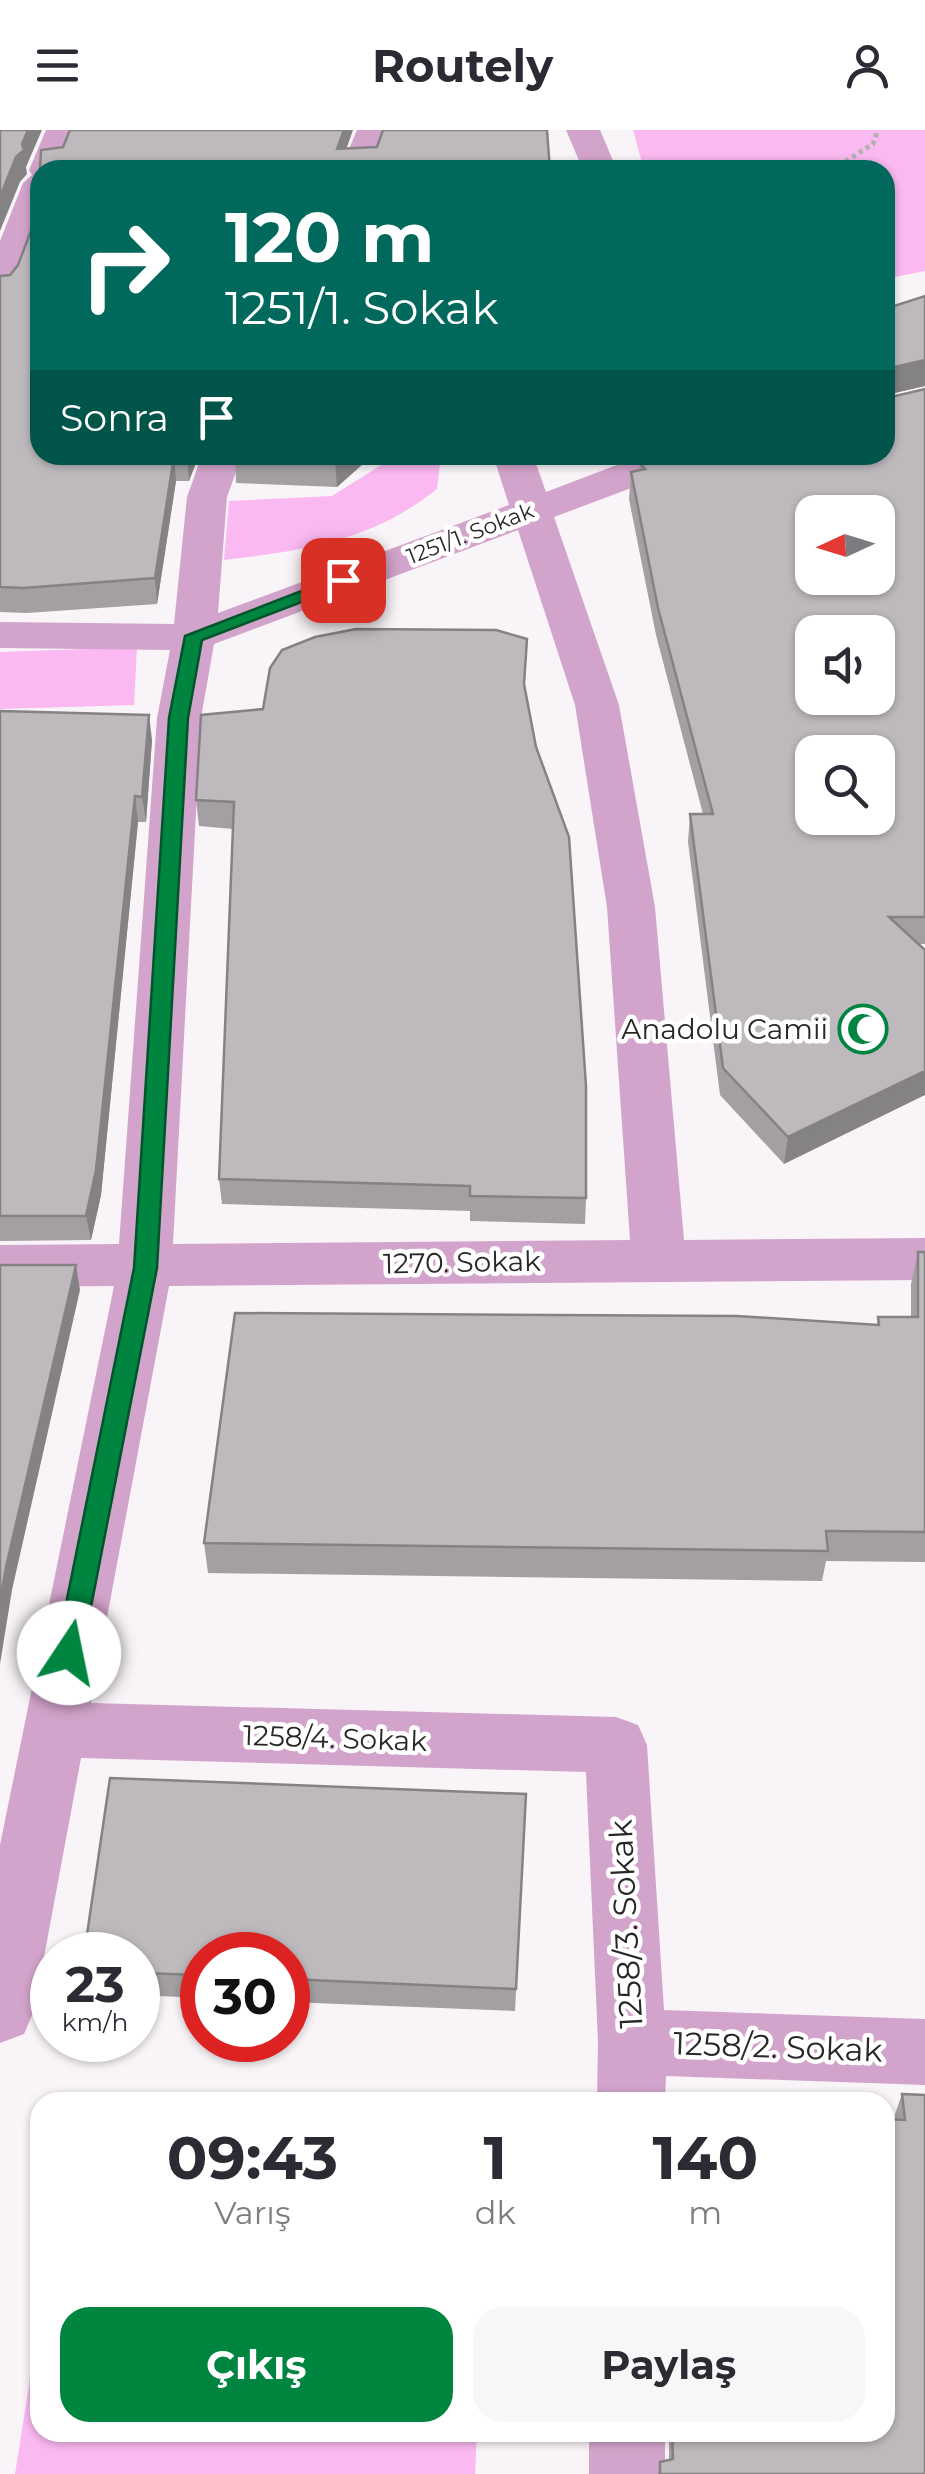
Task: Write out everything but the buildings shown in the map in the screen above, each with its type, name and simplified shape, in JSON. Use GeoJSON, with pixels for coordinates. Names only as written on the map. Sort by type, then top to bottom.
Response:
{"type":"FeatureCollection","features":[{"type":"Feature","properties":{"kind":"street"},"geometry":{"type":"LineString","coordinates":[[50,160],[63,130]]}},
{"type":"Feature","properties":{"kind":"street"},"geometry":{"type":"LineString","coordinates":[[361,160],[374,130]]}},
{"type":"Feature","properties":{"kind":"street"},"geometry":{"type":"LineString","coordinates":[[582,130],[596,160]]}},
{"type":"Feature","properties":{"kind":"street"},"geometry":{"type":"LineString","coordinates":[[0,288],[30,210]]}},
{"type":"Feature","properties":{"kind":"street"},"geometry":{"type":"LineString","coordinates":[[0,2011],[146,1268],[159,718],[194,636],[207,497],[218,465]]}},
{"type":"Feature","properties":{"kind":"street"},"geometry":{"type":"LineString","coordinates":[[516,465],[600,724],[631,907],[658,1258]]}},
{"type":"Feature","properties":{"kind":"street","name":"1251/1. Sokak"},"geometry":{"type":"LineString","coordinates":[[0,635],[194,636],[628,475],[667,465]]}},
{"type":"Feature","properties":{"kind":"street","name":"1270. Sokak"},"geometry":{"type":"LineString","coordinates":[[0,1266],[146,1268],[658,1258],[925,1258]]}},
{"type":"Feature","properties":{"kind":"street","name":"1258/4. Sokak"},"geometry":{"type":"LineString","coordinates":[[54,1730],[616,1745]]}},
{"type":"Feature","properties":{"kind":"street","name":"1258/3. Sokak"},"geometry":{"type":"LineString","coordinates":[[616,1745],[632,2072]]}},
{"type":"Feature","properties":{"kind":"street","name":"1258/2. Sokak"},"geometry":{"type":"LineString","coordinates":[[632,2072],[925,2052]]}},
{"type":"Feature","properties":{"kind":"street"},"geometry":{"type":"LineString","coordinates":[[627,2442],[627,2474]]}},
{"type":"Feature","properties":{"kind":"path"},"geometry":{"type":"LineString","coordinates":[[848,160],[873,144],[878,130]]}},
{"type":"Feature","properties":{"kind":"shaded area"},"geometry":{"type":"Polygon","coordinates":[[[633,130],[925,130],[925,271],[895,277],[895,160],[641,160],[633,130]]]}},
{"type":"Feature","properties":{"kind":"shaded area"},"geometry":{"type":"Polygon","coordinates":[[[381,465],[440,465],[437,489],[387,521],[336,541],[224,560],[229,501],[332,496],[381,465]]]}},
{"type":"Feature","properties":{"kind":"shaded area"},"geometry":{"type":"Polygon","coordinates":[[[137,647],[134,705],[0,709],[0,652],[137,647]]]}},
{"type":"Feature","properties":{"kind":"shaded area"},"geometry":{"type":"Polygon","coordinates":[[[30,2379],[30,2442],[477,2442],[475,2474],[15,2474],[30,2379]]]}},
{"type":"Feature","properties":{"kind":"place","name":"Anadolu Camii"},"geometry":{"type":"Point","coordinates":[863,1029]}},
{"type":"Feature","properties":{"kind":"route"},"geometry":{"type":"LineString","coordinates":[[69,1653],[146,1268],[178,718],[194,636],[343,580]]}}]}
